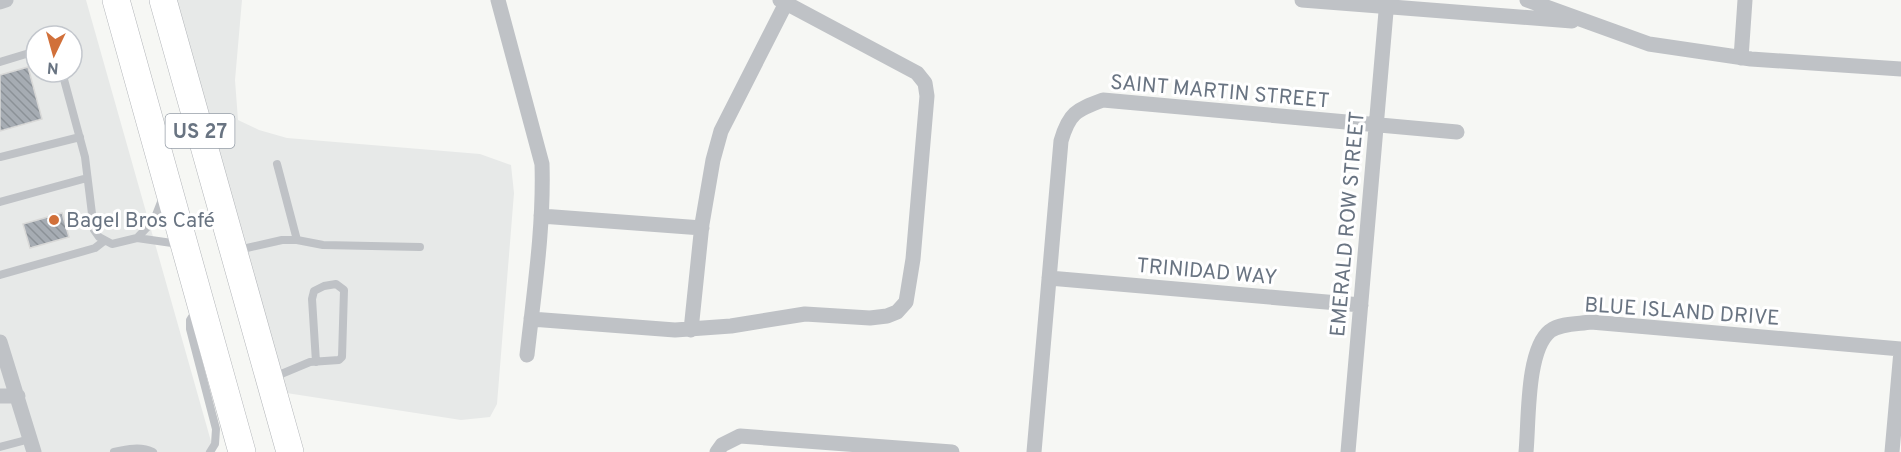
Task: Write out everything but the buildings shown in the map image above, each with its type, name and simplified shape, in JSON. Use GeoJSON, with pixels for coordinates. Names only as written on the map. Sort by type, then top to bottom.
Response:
{"type":"FeatureCollection","features":[{"type":"Feature","properties":{"kind":"highway","name":"US 27"},"geometry":{"type":"LineString","coordinates":[[116,0],[242,452]]}},
{"type":"Feature","properties":{"kind":"highway","name":"US 27"},"geometry":{"type":"LineString","coordinates":[[164,0],[290,452]]}},
{"type":"Feature","properties":{"kind":"street"},"geometry":{"type":"LineString","coordinates":[[0,2],[6,0]]}},
{"type":"Feature","properties":{"kind":"street"},"geometry":{"type":"LineString","coordinates":[[498,0],[542,164],[541,216],[527,356]]}},
{"type":"Feature","properties":{"kind":"street"},"geometry":{"type":"LineString","coordinates":[[1302,0],[1387,4],[1590,22]]}},
{"type":"Feature","properties":{"kind":"street"},"geometry":{"type":"LineString","coordinates":[[1527,0],[1649,44],[1741,57],[1901,69]]}},
{"type":"Feature","properties":{"kind":"street"},"geometry":{"type":"LineString","coordinates":[[1741,57],[1745,0]]}},
{"type":"Feature","properties":{"kind":"street"},"geometry":{"type":"LineString","coordinates":[[531,319],[691,330],[805,314],[870,318],[897,312],[906,302],[913,259],[927,96],[925,83],[917,73],[783,2],[721,131],[713,160],[702,228],[691,330]]}},
{"type":"Feature","properties":{"kind":"street","name":"EMERALD ROW STREET"},"geometry":{"type":"LineString","coordinates":[[1348,452],[1387,4]]}},
{"type":"Feature","properties":{"kind":"street","name":"SAINT MARTIN STREET"},"geometry":{"type":"LineString","coordinates":[[1034,452],[1061,141],[1066,123],[1080,108],[1103,100],[1457,132]]}},
{"type":"Feature","properties":{"kind":"street"},"geometry":{"type":"LineString","coordinates":[[541,216],[702,228]]}},
{"type":"Feature","properties":{"kind":"street","name":"TRINIDAD WAY"},"geometry":{"type":"LineString","coordinates":[[1049,278],[1361,305]]}},
{"type":"Feature","properties":{"kind":"street","name":"BLUE ISLAND DRIVE"},"geometry":{"type":"LineString","coordinates":[[1527,452],[1532,368],[1539,347],[1549,332],[1561,326],[1591,322],[1901,350]]}},
{"type":"Feature","properties":{"kind":"street"},"geometry":{"type":"LineString","coordinates":[[0,342],[32,445]]}},
{"type":"Feature","properties":{"kind":"street"},"geometry":{"type":"LineString","coordinates":[[1892,452],[1901,350]]}},
{"type":"Feature","properties":{"kind":"street"},"geometry":{"type":"LineString","coordinates":[[0,396],[18,396]]}},
{"type":"Feature","properties":{"kind":"street"},"geometry":{"type":"LineString","coordinates":[[717,452],[722,446],[740,436],[952,452]]}},
{"type":"Feature","properties":{"kind":"lane"},"geometry":{"type":"LineString","coordinates":[[0,62],[24,55]]}},
{"type":"Feature","properties":{"kind":"lane"},"geometry":{"type":"LineString","coordinates":[[65,84],[80,137],[94,230],[104,241],[112,244],[137,238],[184,245]]}},
{"type":"Feature","properties":{"kind":"lane"},"geometry":{"type":"LineString","coordinates":[[0,157],[80,137]]}},
{"type":"Feature","properties":{"kind":"lane"},"geometry":{"type":"LineString","coordinates":[[278,164],[297,240]]}},
{"type":"Feature","properties":{"kind":"lane"},"geometry":{"type":"LineString","coordinates":[[0,202],[87,178]]}},
{"type":"Feature","properties":{"kind":"lane"},"geometry":{"type":"LineString","coordinates":[[137,238],[154,220],[168,185]]}},
{"type":"Feature","properties":{"kind":"lane"},"geometry":{"type":"LineString","coordinates":[[234,251],[282,240],[297,240],[323,245],[420,247]]}},
{"type":"Feature","properties":{"kind":"lane"},"geometry":{"type":"LineString","coordinates":[[0,275],[95,248],[104,241]]}},
{"type":"Feature","properties":{"kind":"lane"},"geometry":{"type":"LineString","coordinates":[[269,379],[310,362],[315,362],[339,360],[342,357],[344,290],[336,284],[314,291],[312,299],[315,362]]}},
{"type":"Feature","properties":{"kind":"lane"},"geometry":{"type":"LineString","coordinates":[[201,303],[190,320],[190,329],[216,429],[215,444],[210,452]]}},
{"type":"Feature","properties":{"kind":"lane"},"geometry":{"type":"LineString","coordinates":[[0,447],[32,445]]}},
{"type":"Feature","properties":{"kind":"lane"},"geometry":{"type":"LineString","coordinates":[[114,452],[129,448],[146,449],[153,452]]}},
{"type":"Feature","properties":{"kind":"shaded area"},"geometry":{"type":"Polygon","coordinates":[[[0,0],[86,0],[214,452],[0,452],[0,0]]]}},
{"type":"Feature","properties":{"kind":"shaded area"},"geometry":{"type":"Polygon","coordinates":[[[176,0],[242,0],[235,80],[238,120],[259,130],[287,138],[480,154],[511,165],[514,193],[497,404],[490,417],[461,420],[280,392],[176,0]]]}},
{"type":"Feature","properties":{"kind":"place","name":"Bagel Bros Café"},"geometry":{"type":"Point","coordinates":[54,220]}}]}
